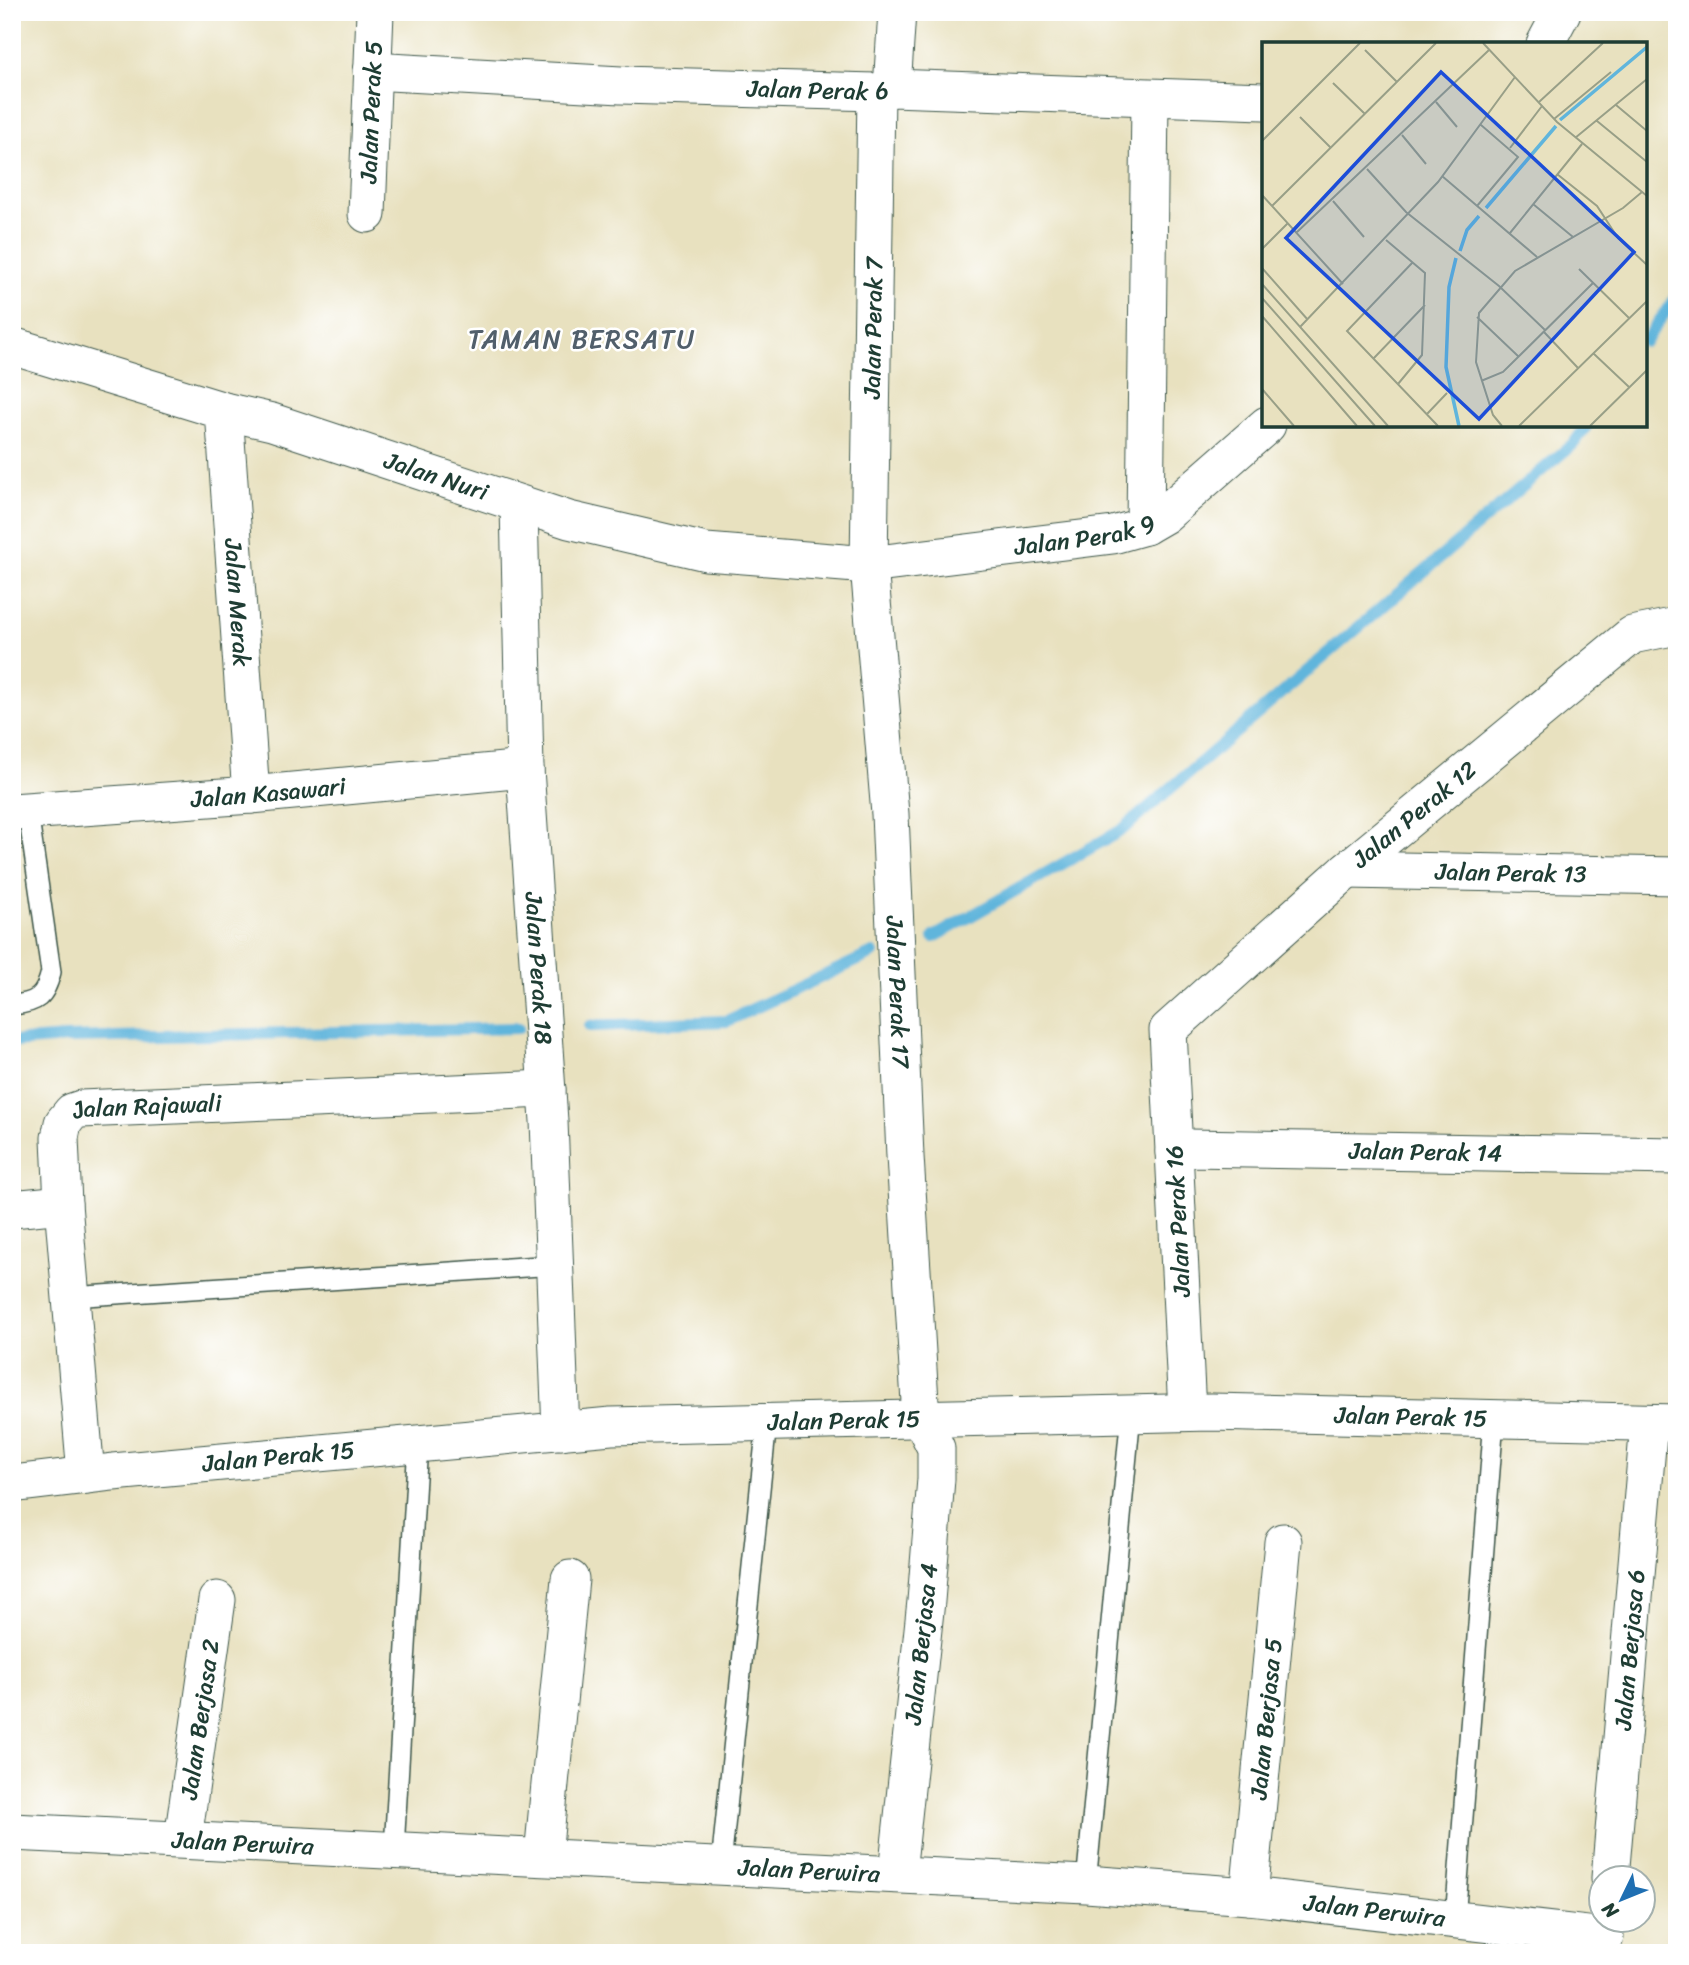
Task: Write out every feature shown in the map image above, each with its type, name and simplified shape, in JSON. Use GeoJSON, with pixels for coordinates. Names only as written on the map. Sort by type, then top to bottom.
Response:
{"type":"FeatureCollection","features":[{"type":"Feature","properties":{"kind":"street","name":"Jalan Perak 5"},"geometry":{"type":"LineString","coordinates":[[367,214],[375,12]]}},
{"type":"Feature","properties":{"kind":"street","name":"Jalan Perak 7"},"geometry":{"type":"LineString","coordinates":[[869,565],[884,90],[898,12]]}},
{"type":"Feature","properties":{"kind":"street"},"geometry":{"type":"LineString","coordinates":[[1546,42],[1562,12]]}},
{"type":"Feature","properties":{"kind":"street","name":"Jalan Perak 6"},"geometry":{"type":"LineString","coordinates":[[372,71],[607,85],[1262,101]]}},
{"type":"Feature","properties":{"kind":"street"},"geometry":{"type":"LineString","coordinates":[[1145,526],[1150,99]]}},
{"type":"Feature","properties":{"kind":"street","name":"Jalan Nuri"},"geometry":{"type":"LineString","coordinates":[[12,346],[224,411],[272,422],[569,520],[706,552],[869,565]]}},
{"type":"Feature","properties":{"kind":"street","name":"Jalan Merak"},"geometry":{"type":"LineString","coordinates":[[224,411],[251,795]]}},
{"type":"Feature","properties":{"kind":"street","name":"Jalan Perak 9"},"geometry":{"type":"LineString","coordinates":[[869,565],[1076,540],[1145,526],[1164,515],[1265,427]]}},
{"type":"Feature","properties":{"kind":"street","name":"Jalan Perak 18"},"geometry":{"type":"LineString","coordinates":[[519,505],[525,769],[547,1089],[561,1431]]}},
{"type":"Feature","properties":{"kind":"street","name":"Jalan Perak 17"},"geometry":{"type":"LineString","coordinates":[[869,565],[890,814],[905,1156],[921,1418]]}},
{"type":"Feature","properties":{"kind":"street","name":"Jalan Perak 12"},"geometry":{"type":"LineString","coordinates":[[1168,1030],[1347,870],[1632,635],[1677,626]]}},
{"type":"Feature","properties":{"kind":"street","name":"Jalan Kasawari"},"geometry":{"type":"LineString","coordinates":[[20,812],[251,795],[525,769]]}},
{"type":"Feature","properties":{"kind":"street","name":"Jalan Perak 13"},"geometry":{"type":"LineString","coordinates":[[1347,870],[1677,876]]}},
{"type":"Feature","properties":{"kind":"street","name":"Jalan Perak 16"},"geometry":{"type":"LineString","coordinates":[[1168,1030],[1187,1412]]}},
{"type":"Feature","properties":{"kind":"street","name":"Jalan Rajawali"},"geometry":{"type":"LineString","coordinates":[[86,1475],[60,1138],[63,1123],[72,1112],[81,1109],[547,1089]]}},
{"type":"Feature","properties":{"kind":"street","name":"Jalan Perak 14"},"geometry":{"type":"LineString","coordinates":[[1174,1152],[1188,1149],[1677,1156]]}},
{"type":"Feature","properties":{"kind":"street"},"geometry":{"type":"LineString","coordinates":[[12,1209],[63,1204]]}},
{"type":"Feature","properties":{"kind":"street","name":"Jalan Perak 15"},"geometry":{"type":"LineString","coordinates":[[12,1484],[611,1426],[1187,1412],[1663,1423]]}},
{"type":"Feature","properties":{"kind":"street","name":"Jalan Berjasa 4"},"geometry":{"type":"LineString","coordinates":[[897,1873],[936,1479],[936,1448],[921,1418]]}},
{"type":"Feature","properties":{"kind":"street","name":"Jalan Berjasa 6"},"geometry":{"type":"LineString","coordinates":[[1613,1864],[1663,1423]]}},
{"type":"Feature","properties":{"kind":"street","name":"Jalan Berjasa 5"},"geometry":{"type":"LineString","coordinates":[[1249,1896],[1283,1542]]}},
{"type":"Feature","properties":{"kind":"street"},"geometry":{"type":"LineString","coordinates":[[543,1856],[570,1579]]}},
{"type":"Feature","properties":{"kind":"street","name":"Jalan Berjasa 2"},"geometry":{"type":"LineString","coordinates":[[183,1839],[217,1600]]}},
{"type":"Feature","properties":{"kind":"street","name":"Jalan Perwira"},"geometry":{"type":"LineString","coordinates":[[12,1832],[1086,1884],[1249,1896],[1605,1936]]}},
{"type":"Feature","properties":{"kind":"lane"},"geometry":{"type":"LineString","coordinates":[[12,1005],[31,1003],[47,990],[51,972],[20,812]]}},
{"type":"Feature","properties":{"kind":"lane"},"geometry":{"type":"LineString","coordinates":[[71,1297],[555,1265]]}},
{"type":"Feature","properties":{"kind":"lane"},"geometry":{"type":"LineString","coordinates":[[1086,1884],[1132,1413]]}},
{"type":"Feature","properties":{"kind":"lane"},"geometry":{"type":"LineString","coordinates":[[1455,1920],[1494,1419]]}},
{"type":"Feature","properties":{"kind":"lane"},"geometry":{"type":"LineString","coordinates":[[721,1865],[767,1422]]}},
{"type":"Feature","properties":{"kind":"lane"},"geometry":{"type":"LineString","coordinates":[[394,1849],[418,1444]]}},
{"type":"Feature","properties":{"kind":"waterway"},"geometry":{"type":"LineString","coordinates":[[1647,338],[1677,296]]}},
{"type":"Feature","properties":{"kind":"waterway"},"geometry":{"type":"LineString","coordinates":[[934,937],[1122,830],[1575,442],[1586,427]]}},
{"type":"Feature","properties":{"kind":"waterway"},"geometry":{"type":"LineString","coordinates":[[590,1026],[727,1021],[873,953]]}},
{"type":"Feature","properties":{"kind":"waterway"},"geometry":{"type":"LineString","coordinates":[[12,1042],[67,1038],[518,1028]]}},
{"type":"Feature","properties":{"kind":"district","name":"TAMAN BERSATU"},"geometry":{"type":"Point","coordinates":[582,339]}}]}
